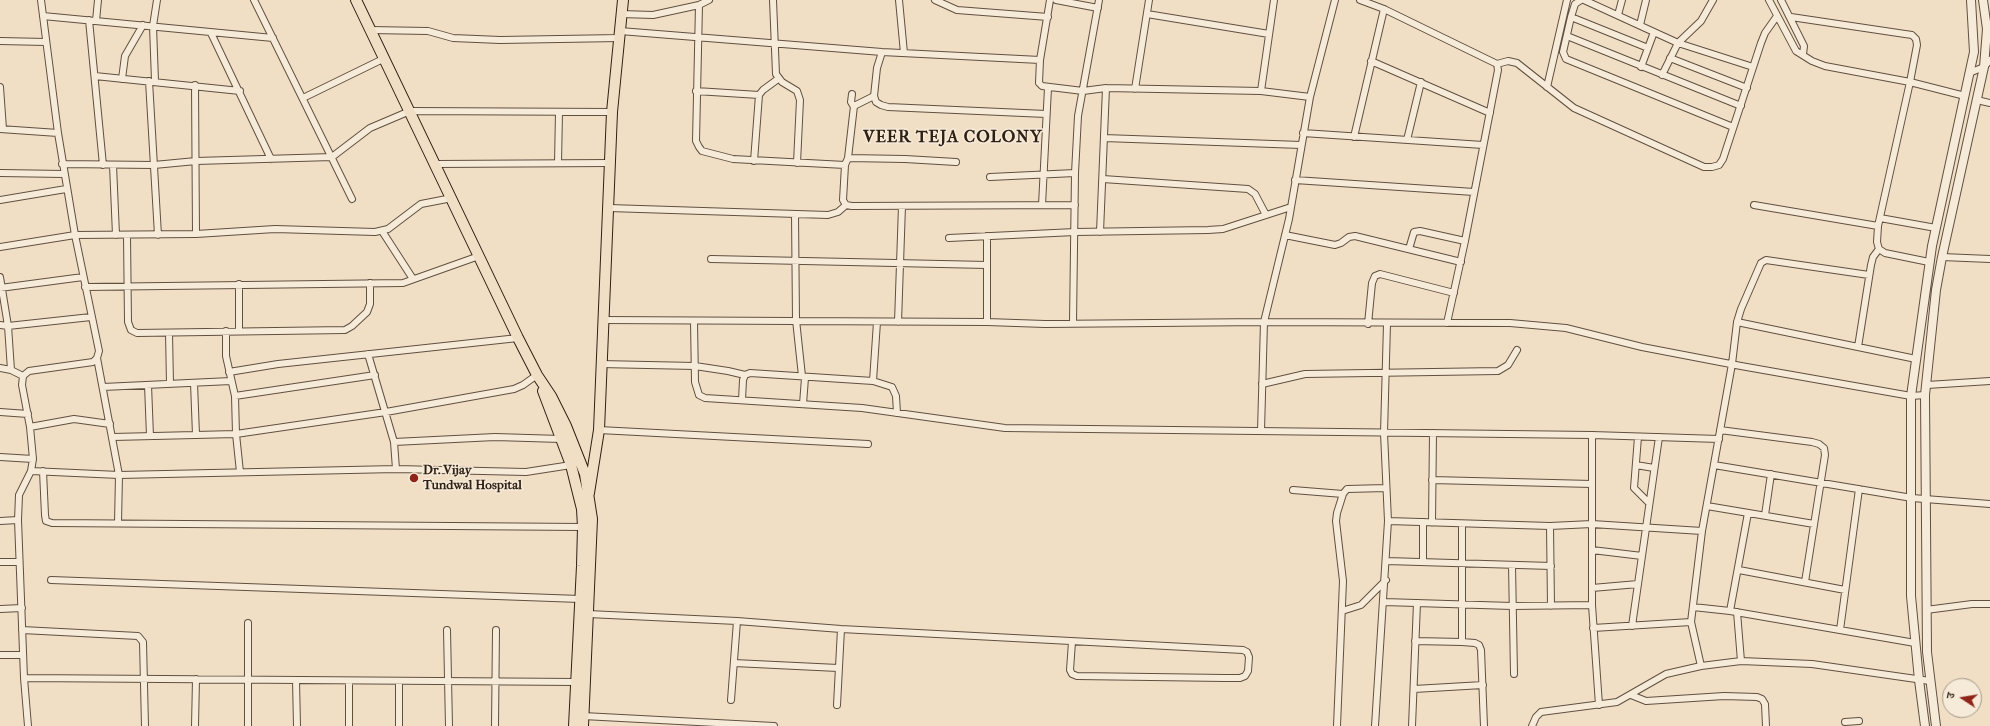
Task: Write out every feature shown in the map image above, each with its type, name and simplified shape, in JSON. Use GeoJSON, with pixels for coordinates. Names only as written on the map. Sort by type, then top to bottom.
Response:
{"type":"FeatureCollection","features":[{"type":"Feature","properties":{"kind":"main road"},"geometry":{"type":"LineString","coordinates":[[356,0],[436,164],[518,338],[566,426],[585,474],[592,519],[583,721]]}},
{"type":"Feature","properties":{"kind":"main road"},"geometry":{"type":"LineString","coordinates":[[582,509],[589,493],[599,430],[600,364],[609,208],[612,112],[623,0]]}},
{"type":"Feature","properties":{"kind":"main road"},"geometry":{"type":"LineString","coordinates":[[539,379],[571,465],[582,509],[583,527],[574,726]]}},
{"type":"Feature","properties":{"kind":"street"},"geometry":{"type":"LineString","coordinates":[[41,0],[66,189],[99,351],[97,358],[119,475],[118,523]]}},
{"type":"Feature","properties":{"kind":"street"},"geometry":{"type":"LineString","coordinates":[[96,21],[98,0]]}},
{"type":"Feature","properties":{"kind":"street"},"geometry":{"type":"LineString","coordinates":[[157,0],[153,26],[152,81],[154,165],[158,235]]}},
{"type":"Feature","properties":{"kind":"street"},"geometry":{"type":"LineString","coordinates":[[254,0],[352,199]]}},
{"type":"Feature","properties":{"kind":"street"},"geometry":{"type":"LineString","coordinates":[[622,14],[652,15],[699,5],[709,0]]}},
{"type":"Feature","properties":{"kind":"street"},"geometry":{"type":"LineString","coordinates":[[773,0],[776,43],[776,74],[778,79],[797,91],[799,95],[797,163]]}},
{"type":"Feature","properties":{"kind":"street"},"geometry":{"type":"LineString","coordinates":[[899,0],[904,53]]}},
{"type":"Feature","properties":{"kind":"street"},"geometry":{"type":"LineString","coordinates":[[935,0],[957,10],[1048,17]]}},
{"type":"Feature","properties":{"kind":"street"},"geometry":{"type":"LineString","coordinates":[[1050,0],[1040,60],[1039,83],[1042,86],[1048,88],[1082,91],[1106,88],[1261,92],[1310,97]]}},
{"type":"Feature","properties":{"kind":"street"},"geometry":{"type":"LineString","coordinates":[[1056,0],[1098,8]]}},
{"type":"Feature","properties":{"kind":"street"},"geometry":{"type":"LineString","coordinates":[[1073,323],[1075,173],[1078,116],[1099,0]]}},
{"type":"Feature","properties":{"kind":"street"},"geometry":{"type":"LineString","coordinates":[[1135,89],[1150,0]]}},
{"type":"Feature","properties":{"kind":"street"},"geometry":{"type":"LineString","coordinates":[[1261,92],[1274,0]]}},
{"type":"Feature","properties":{"kind":"street"},"geometry":{"type":"LineString","coordinates":[[1261,431],[1264,322],[1285,235],[1310,97],[1335,0]]}},
{"type":"Feature","properties":{"kind":"street"},"geometry":{"type":"LineString","coordinates":[[1360,0],[1497,64],[1508,61],[1517,63],[1574,108],[1704,167],[1719,165],[1723,159],[1753,67],[1766,33],[1778,16]]}},
{"type":"Feature","properties":{"kind":"street"},"geometry":{"type":"LineString","coordinates":[[1547,87],[1567,0]]}},
{"type":"Feature","properties":{"kind":"street"},"geometry":{"type":"LineString","coordinates":[[1733,127],[1566,59],[1563,52],[1575,4],[1582,0],[1596,2],[1618,15],[1678,43],[1753,67]]}},
{"type":"Feature","properties":{"kind":"street"},"geometry":{"type":"LineString","coordinates":[[1618,15],[1622,0]]}},
{"type":"Feature","properties":{"kind":"street"},"geometry":{"type":"LineString","coordinates":[[1640,25],[1646,0]]}},
{"type":"Feature","properties":{"kind":"street"},"geometry":{"type":"LineString","coordinates":[[1662,75],[1678,43],[1700,21],[1713,0]]}},
{"type":"Feature","properties":{"kind":"street"},"geometry":{"type":"LineString","coordinates":[[1769,0],[1796,50],[1812,61],[1825,66],[1910,82],[1965,96]]}},
{"type":"Feature","properties":{"kind":"street"},"geometry":{"type":"LineString","coordinates":[[1782,0],[1804,46],[1803,54]]}},
{"type":"Feature","properties":{"kind":"street"},"geometry":{"type":"LineString","coordinates":[[1926,726],[1918,680],[1911,596],[1911,396],[1929,262],[1974,52],[1971,0]]}},
{"type":"Feature","properties":{"kind":"street"},"geometry":{"type":"LineString","coordinates":[[1936,726],[1927,652],[1925,395],[1936,290],[1988,43],[1983,0]]}},
{"type":"Feature","properties":{"kind":"street"},"geometry":{"type":"LineString","coordinates":[[699,5],[696,141],[702,151],[727,158],[754,161],[845,165]]}},
{"type":"Feature","properties":{"kind":"street"},"geometry":{"type":"LineString","coordinates":[[1354,137],[1384,10]]}},
{"type":"Feature","properties":{"kind":"street"},"geometry":{"type":"LineString","coordinates":[[1147,14],[1269,34]]}},
{"type":"Feature","properties":{"kind":"street"},"geometry":{"type":"LineString","coordinates":[[43,16],[273,38]]}},
{"type":"Feature","properties":{"kind":"street"},"geometry":{"type":"LineString","coordinates":[[1571,17],[1648,48]]}},
{"type":"Feature","properties":{"kind":"street"},"geometry":{"type":"LineString","coordinates":[[1791,17],[1912,35],[1916,39],[1917,45],[1910,82],[1878,226],[1877,242],[1879,249],[1884,253],[1929,262]]}},
{"type":"Feature","properties":{"kind":"street"},"geometry":{"type":"LineString","coordinates":[[89,20],[103,165]]}},
{"type":"Feature","properties":{"kind":"street"},"geometry":{"type":"LineString","coordinates":[[122,79],[125,56],[143,25]]}},
{"type":"Feature","properties":{"kind":"street"},"geometry":{"type":"LineString","coordinates":[[370,30],[428,31],[453,38],[500,40],[619,34],[699,37],[882,52],[1040,60]]}},
{"type":"Feature","properties":{"kind":"street"},"geometry":{"type":"LineString","coordinates":[[1641,67],[1654,32]]}},
{"type":"Feature","properties":{"kind":"street"},"geometry":{"type":"LineString","coordinates":[[211,33],[272,159]]}},
{"type":"Feature","properties":{"kind":"street"},"geometry":{"type":"LineString","coordinates":[[1567,36],[1741,106]]}},
{"type":"Feature","properties":{"kind":"street"},"geometry":{"type":"LineString","coordinates":[[0,41],[46,42]]}},
{"type":"Feature","properties":{"kind":"street"},"geometry":{"type":"LineString","coordinates":[[1974,52],[1988,43]]}},
{"type":"Feature","properties":{"kind":"street"},"geometry":{"type":"LineString","coordinates":[[882,52],[877,68],[874,96],[876,102],[888,107],[1046,114]]}},
{"type":"Feature","properties":{"kind":"street"},"geometry":{"type":"LineString","coordinates":[[303,98],[385,58]]}},
{"type":"Feature","properties":{"kind":"street"},"geometry":{"type":"LineString","coordinates":[[1670,58],[1746,88]]}},
{"type":"Feature","properties":{"kind":"street"},"geometry":{"type":"LineString","coordinates":[[1969,73],[1984,67],[1990,60]]}},
{"type":"Feature","properties":{"kind":"street"},"geometry":{"type":"LineString","coordinates":[[1371,61],[1490,113]]}},
{"type":"Feature","properties":{"kind":"street"},"geometry":{"type":"LineString","coordinates":[[1447,323],[1466,240],[1498,70],[1497,64]]}},
{"type":"Feature","properties":{"kind":"street"},"geometry":{"type":"LineString","coordinates":[[95,76],[195,85],[240,91]]}},
{"type":"Feature","properties":{"kind":"street"},"geometry":{"type":"LineString","coordinates":[[754,161],[759,95],[763,90],[778,79]]}},
{"type":"Feature","properties":{"kind":"street"},"geometry":{"type":"LineString","coordinates":[[1407,140],[1421,82]]}},
{"type":"Feature","properties":{"kind":"street"},"geometry":{"type":"LineString","coordinates":[[195,85],[196,234]]}},
{"type":"Feature","properties":{"kind":"street"},"geometry":{"type":"LineString","coordinates":[[0,87],[2,129],[58,133]]}},
{"type":"Feature","properties":{"kind":"street"},"geometry":{"type":"LineString","coordinates":[[1042,205],[1042,175],[1048,88]]}},
{"type":"Feature","properties":{"kind":"street"},"geometry":{"type":"LineString","coordinates":[[1100,232],[1106,88]]}},
{"type":"Feature","properties":{"kind":"street"},"geometry":{"type":"LineString","coordinates":[[696,91],[759,95]]}},
{"type":"Feature","properties":{"kind":"street"},"geometry":{"type":"LineString","coordinates":[[852,94],[851,102],[854,107]]}},
{"type":"Feature","properties":{"kind":"street"},"geometry":{"type":"LineString","coordinates":[[846,205],[843,200],[845,165],[848,158],[854,107],[858,102],[874,96]]}},
{"type":"Feature","properties":{"kind":"street"},"geometry":{"type":"LineString","coordinates":[[1977,100],[1990,103]]}},
{"type":"Feature","properties":{"kind":"street"},"geometry":{"type":"LineString","coordinates":[[62,164],[154,165],[196,161],[332,157],[370,128],[410,112],[612,112]]}},
{"type":"Feature","properties":{"kind":"street"},"geometry":{"type":"LineString","coordinates":[[558,163],[559,112]]}},
{"type":"Feature","properties":{"kind":"street"},"geometry":{"type":"LineString","coordinates":[[1303,133],[1483,145]]}},
{"type":"Feature","properties":{"kind":"street"},"geometry":{"type":"LineString","coordinates":[[1104,138],[1301,145]]}},
{"type":"Feature","properties":{"kind":"street"},"geometry":{"type":"LineString","coordinates":[[848,158],[956,162]]}},
{"type":"Feature","properties":{"kind":"street"},"geometry":{"type":"LineString","coordinates":[[436,164],[610,163]]}},
{"type":"Feature","properties":{"kind":"street"},"geometry":{"type":"LineString","coordinates":[[113,165],[116,236]]}},
{"type":"Feature","properties":{"kind":"street"},"geometry":{"type":"LineString","coordinates":[[0,173],[64,174]]}},
{"type":"Feature","properties":{"kind":"street"},"geometry":{"type":"LineString","coordinates":[[990,177],[1075,173]]}},
{"type":"Feature","properties":{"kind":"street"},"geometry":{"type":"LineString","coordinates":[[1103,179],[1248,190],[1255,194],[1266,215]]}},
{"type":"Feature","properties":{"kind":"street"},"geometry":{"type":"LineString","coordinates":[[1295,180],[1474,192]]}},
{"type":"Feature","properties":{"kind":"street"},"geometry":{"type":"LineString","coordinates":[[0,200],[66,189]]}},
{"type":"Feature","properties":{"kind":"street"},"geometry":{"type":"LineString","coordinates":[[0,247],[75,235],[128,236],[196,234],[275,229],[382,231],[388,229],[421,204],[452,198]]}},
{"type":"Feature","properties":{"kind":"street"},"geometry":{"type":"LineString","coordinates":[[609,208],[828,215],[838,212],[846,205],[1075,205]]}},
{"type":"Feature","properties":{"kind":"street"},"geometry":{"type":"LineString","coordinates":[[1754,205],[1878,226]]}},
{"type":"Feature","properties":{"kind":"street"},"geometry":{"type":"LineString","coordinates":[[898,322],[902,206]]}},
{"type":"Feature","properties":{"kind":"street"},"geometry":{"type":"LineString","coordinates":[[948,238],[1075,232],[1208,230],[1223,228],[1290,207]]}},
{"type":"Feature","properties":{"kind":"street"},"geometry":{"type":"LineString","coordinates":[[795,214],[796,320],[802,376],[806,378],[802,404]]}},
{"type":"Feature","properties":{"kind":"street"},"geometry":{"type":"LineString","coordinates":[[1880,218],[1936,228]]}},
{"type":"Feature","properties":{"kind":"street"},"geometry":{"type":"LineString","coordinates":[[382,231],[413,279]]}},
{"type":"Feature","properties":{"kind":"street"},"geometry":{"type":"LineString","coordinates":[[1409,249],[1414,232],[1420,231],[1466,240]]}},
{"type":"Feature","properties":{"kind":"street"},"geometry":{"type":"LineString","coordinates":[[1285,235],[1335,245],[1342,244],[1349,237],[1355,236],[1461,262]]}},
{"type":"Feature","properties":{"kind":"street"},"geometry":{"type":"LineString","coordinates":[[128,236],[128,322],[131,330],[137,333],[345,330],[352,326],[367,312],[370,304],[370,283]]}},
{"type":"Feature","properties":{"kind":"street"},"geometry":{"type":"LineString","coordinates":[[987,236],[987,322]]}},
{"type":"Feature","properties":{"kind":"street"},"geometry":{"type":"LineString","coordinates":[[1858,347],[1869,275],[1873,257],[1879,249]]}},
{"type":"Feature","properties":{"kind":"street"},"geometry":{"type":"LineString","coordinates":[[85,287],[403,283],[479,256]]}},
{"type":"Feature","properties":{"kind":"street"},"geometry":{"type":"LineString","coordinates":[[1942,257],[1990,259]]}},
{"type":"Feature","properties":{"kind":"street"},"geometry":{"type":"LineString","coordinates":[[711,259],[987,265]]}},
{"type":"Feature","properties":{"kind":"street"},"geometry":{"type":"LineString","coordinates":[[1701,666],[1691,622],[1702,531],[1732,364],[1737,322],[1741,309],[1761,263],[1766,260],[1869,275]]}},
{"type":"Feature","properties":{"kind":"street"},"geometry":{"type":"LineString","coordinates":[[1368,324],[1372,283],[1375,276],[1380,274],[1454,293]]}},
{"type":"Feature","properties":{"kind":"street"},"geometry":{"type":"LineString","coordinates":[[0,277],[8,326],[11,370]]}},
{"type":"Feature","properties":{"kind":"street"},"geometry":{"type":"LineString","coordinates":[[1,288],[84,277]]}},
{"type":"Feature","properties":{"kind":"street"},"geometry":{"type":"LineString","coordinates":[[239,284],[239,331]]}},
{"type":"Feature","properties":{"kind":"street"},"geometry":{"type":"LineString","coordinates":[[0,325],[8,326],[91,317]]}},
{"type":"Feature","properties":{"kind":"street"},"geometry":{"type":"LineString","coordinates":[[602,320],[694,322],[796,320],[1073,323],[1510,323],[1566,328],[1642,347],[1732,364],[1911,396],[1925,395]]}},
{"type":"Feature","properties":{"kind":"street"},"geometry":{"type":"LineString","coordinates":[[694,322],[695,382],[699,395],[705,398],[862,408],[997,428],[1592,435],[1719,439]]}},
{"type":"Feature","properties":{"kind":"street"},"geometry":{"type":"LineString","coordinates":[[873,381],[877,322]]}},
{"type":"Feature","properties":{"kind":"street"},"geometry":{"type":"LineString","coordinates":[[1737,322],[1916,359]]}},
{"type":"Feature","properties":{"kind":"street"},"geometry":{"type":"LineString","coordinates":[[1375,726],[1387,561],[1388,521],[1384,432],[1387,324]]}},
{"type":"Feature","properties":{"kind":"street"},"geometry":{"type":"LineString","coordinates":[[226,331],[226,356],[235,396],[236,434],[240,472]]}},
{"type":"Feature","properties":{"kind":"street"},"geometry":{"type":"LineString","coordinates":[[169,333],[170,384]]}},
{"type":"Feature","properties":{"kind":"street"},"geometry":{"type":"LineString","coordinates":[[229,372],[278,364],[518,338]]}},
{"type":"Feature","properties":{"kind":"street"},"geometry":{"type":"LineString","coordinates":[[1262,384],[1305,374],[1498,371],[1508,366],[1517,350]]}},
{"type":"Feature","properties":{"kind":"street"},"geometry":{"type":"LineString","coordinates":[[368,354],[394,442],[396,469]]}},
{"type":"Feature","properties":{"kind":"street"},"geometry":{"type":"LineString","coordinates":[[28,726],[24,678],[18,520],[19,495],[30,471],[33,460],[30,427],[22,385],[23,376],[29,371],[93,362],[97,358]]}},
{"type":"Feature","properties":{"kind":"street"},"geometry":{"type":"LineString","coordinates":[[600,364],[695,366],[728,370],[745,375],[802,376],[873,381],[892,387],[896,396],[897,413]]}},
{"type":"Feature","properties":{"kind":"street"},"geometry":{"type":"LineString","coordinates":[[0,368],[11,370],[23,376]]}},
{"type":"Feature","properties":{"kind":"street"},"geometry":{"type":"LineString","coordinates":[[235,396],[375,375]]}},
{"type":"Feature","properties":{"kind":"street"},"geometry":{"type":"LineString","coordinates":[[742,400],[745,375]]}},
{"type":"Feature","properties":{"kind":"street"},"geometry":{"type":"LineString","coordinates":[[112,436],[236,434],[386,412],[514,388],[539,379]]}},
{"type":"Feature","properties":{"kind":"street"},"geometry":{"type":"LineString","coordinates":[[103,387],[231,381]]}},
{"type":"Feature","properties":{"kind":"street"},"geometry":{"type":"LineString","coordinates":[[1927,385],[1990,381]]}},
{"type":"Feature","properties":{"kind":"street"},"geometry":{"type":"LineString","coordinates":[[194,383],[196,434]]}},
{"type":"Feature","properties":{"kind":"street"},"geometry":{"type":"LineString","coordinates":[[148,385],[150,436]]}},
{"type":"Feature","properties":{"kind":"street"},"geometry":{"type":"LineString","coordinates":[[0,412],[28,414]]}},
{"type":"Feature","properties":{"kind":"street"},"geometry":{"type":"LineString","coordinates":[[30,427],[74,419],[110,424]]}},
{"type":"Feature","properties":{"kind":"street"},"geometry":{"type":"LineString","coordinates":[[599,430],[868,444]]}},
{"type":"Feature","properties":{"kind":"street"},"geometry":{"type":"LineString","coordinates":[[1720,430],[1818,444],[1824,448],[1825,455],[1805,582]]}},
{"type":"Feature","properties":{"kind":"street"},"geometry":{"type":"LineString","coordinates":[[1432,433],[1432,523]]}},
{"type":"Feature","properties":{"kind":"street"},"geometry":{"type":"LineString","coordinates":[[1592,435],[1592,606],[1599,705]]}},
{"type":"Feature","properties":{"kind":"street"},"geometry":{"type":"LineString","coordinates":[[394,442],[495,437],[561,439]]}},
{"type":"Feature","properties":{"kind":"street"},"geometry":{"type":"LineString","coordinates":[[1638,437],[1634,488],[1649,503]]}},
{"type":"Feature","properties":{"kind":"street"},"geometry":{"type":"LineString","coordinates":[[1632,626],[1659,437]]}},
{"type":"Feature","properties":{"kind":"street"},"geometry":{"type":"LineString","coordinates":[[0,457],[33,460]]}},
{"type":"Feature","properties":{"kind":"street"},"geometry":{"type":"LineString","coordinates":[[30,471],[119,475],[396,469],[526,472],[571,465]]}},
{"type":"Feature","properties":{"kind":"street"},"geometry":{"type":"LineString","coordinates":[[1636,465],[1654,468]]}},
{"type":"Feature","properties":{"kind":"street"},"geometry":{"type":"LineString","coordinates":[[1714,465],[1925,500],[1990,504]]}},
{"type":"Feature","properties":{"kind":"street"},"geometry":{"type":"LineString","coordinates":[[43,471],[46,521],[52,523],[583,527]]}},
{"type":"Feature","properties":{"kind":"street"},"geometry":{"type":"LineString","coordinates":[[1765,515],[1771,474]]}},
{"type":"Feature","properties":{"kind":"street"},"geometry":{"type":"LineString","coordinates":[[1432,480],[1592,484]]}},
{"type":"Feature","properties":{"kind":"street"},"geometry":{"type":"LineString","coordinates":[[1337,726],[1343,581],[1336,521],[1343,494],[1346,489],[1386,488]]}},
{"type":"Feature","properties":{"kind":"street"},"geometry":{"type":"LineString","coordinates":[[1840,630],[1859,489]]}},
{"type":"Feature","properties":{"kind":"street"},"geometry":{"type":"LineString","coordinates":[[1293,490],[1343,494]]}},
{"type":"Feature","properties":{"kind":"street"},"geometry":{"type":"LineString","coordinates":[[1707,506],[1814,524]]}},
{"type":"Feature","properties":{"kind":"street"},"geometry":{"type":"LineString","coordinates":[[1730,611],[1739,570],[1748,513]]}},
{"type":"Feature","properties":{"kind":"street"},"geometry":{"type":"LineString","coordinates":[[0,521],[18,520]]}},
{"type":"Feature","properties":{"kind":"street"},"geometry":{"type":"LineString","coordinates":[[1388,521],[1550,526],[1592,524],[1702,531]]}},
{"type":"Feature","properties":{"kind":"street"},"geometry":{"type":"LineString","coordinates":[[1423,522],[1423,562]]}},
{"type":"Feature","properties":{"kind":"street"},"geometry":{"type":"LineString","coordinates":[[1462,524],[1462,642]]}},
{"type":"Feature","properties":{"kind":"street"},"geometry":{"type":"LineString","coordinates":[[1550,526],[1551,606]]}},
{"type":"Feature","properties":{"kind":"street"},"geometry":{"type":"LineString","coordinates":[[1592,550],[1642,556]]}},
{"type":"Feature","properties":{"kind":"street"},"geometry":{"type":"LineString","coordinates":[[1387,561],[1551,566]]}},
{"type":"Feature","properties":{"kind":"street"},"geometry":{"type":"LineString","coordinates":[[0,562],[19,562]]}},
{"type":"Feature","properties":{"kind":"street"},"geometry":{"type":"LineString","coordinates":[[1512,565],[1514,674]]}},
{"type":"Feature","properties":{"kind":"street"},"geometry":{"type":"LineString","coordinates":[[1739,570],[1845,590]]}},
{"type":"Feature","properties":{"kind":"street"},"geometry":{"type":"LineString","coordinates":[[52,580],[580,599]]}},
{"type":"Feature","properties":{"kind":"street"},"geometry":{"type":"LineString","coordinates":[[1342,611],[1361,606],[1386,580]]}},
{"type":"Feature","properties":{"kind":"street"},"geometry":{"type":"LineString","coordinates":[[1592,588],[1638,584]]}},
{"type":"Feature","properties":{"kind":"street"},"geometry":{"type":"LineString","coordinates":[[1384,602],[1512,606],[1592,606]]}},
{"type":"Feature","properties":{"kind":"street"},"geometry":{"type":"LineString","coordinates":[[1412,726],[1417,603]]}},
{"type":"Feature","properties":{"kind":"street"},"geometry":{"type":"LineString","coordinates":[[1926,610],[1972,604],[1990,604]]}},
{"type":"Feature","properties":{"kind":"street"},"geometry":{"type":"LineString","coordinates":[[1693,607],[1738,612],[1915,643]]}},
{"type":"Feature","properties":{"kind":"street"},"geometry":{"type":"LineString","coordinates":[[0,609],[22,608]]}},
{"type":"Feature","properties":{"kind":"street"},"geometry":{"type":"LineString","coordinates":[[1738,612],[1741,661]]}},
{"type":"Feature","properties":{"kind":"street"},"geometry":{"type":"LineString","coordinates":[[588,614],[737,621],[841,629],[1072,642],[1243,650],[1247,652],[1249,658],[1248,671],[1245,676],[1240,678],[1077,676],[1072,674],[1070,670],[1072,642]]}},
{"type":"Feature","properties":{"kind":"street"},"geometry":{"type":"LineString","coordinates":[[731,700],[737,621]]}},
{"type":"Feature","properties":{"kind":"street"},"geometry":{"type":"LineString","coordinates":[[1594,628],[1691,622]]}},
{"type":"Feature","properties":{"kind":"street"},"geometry":{"type":"LineString","coordinates":[[248,623],[248,726]]}},
{"type":"Feature","properties":{"kind":"street"},"geometry":{"type":"LineString","coordinates":[[837,705],[841,629]]}},
{"type":"Feature","properties":{"kind":"street"},"geometry":{"type":"LineString","coordinates":[[22,630],[138,636],[143,642],[145,726]]}},
{"type":"Feature","properties":{"kind":"street"},"geometry":{"type":"LineString","coordinates":[[447,630],[449,726]]}},
{"type":"Feature","properties":{"kind":"street"},"geometry":{"type":"LineString","coordinates":[[496,630],[496,726]]}},
{"type":"Feature","properties":{"kind":"street"},"geometry":{"type":"LineString","coordinates":[[1415,641],[1475,642],[1479,645],[1481,650],[1484,726]]}},
{"type":"Feature","properties":{"kind":"street"},"geometry":{"type":"LineString","coordinates":[[0,655],[23,655]]}},
{"type":"Feature","properties":{"kind":"street"},"geometry":{"type":"LineString","coordinates":[[1532,726],[1536,717],[1541,712],[1617,702],[1666,674],[1701,666],[1741,661],[1812,664],[1930,681]]}},
{"type":"Feature","properties":{"kind":"street"},"geometry":{"type":"LineString","coordinates":[[734,663],[838,668]]}},
{"type":"Feature","properties":{"kind":"street"},"geometry":{"type":"LineString","coordinates":[[24,678],[349,681],[497,680],[576,682]]}},
{"type":"Feature","properties":{"kind":"street"},"geometry":{"type":"LineString","coordinates":[[195,726],[196,679]]}},
{"type":"Feature","properties":{"kind":"street"},"geometry":{"type":"LineString","coordinates":[[296,680],[297,726]]}},
{"type":"Feature","properties":{"kind":"street"},"geometry":{"type":"LineString","coordinates":[[349,681],[349,726]]}},
{"type":"Feature","properties":{"kind":"street"},"geometry":{"type":"LineString","coordinates":[[399,681],[399,726]]}},
{"type":"Feature","properties":{"kind":"street"},"geometry":{"type":"LineString","coordinates":[[1414,689],[1482,685]]}},
{"type":"Feature","properties":{"kind":"street"},"geometry":{"type":"LineString","coordinates":[[1631,695],[1646,701],[1724,696],[1757,697],[1762,699],[1765,704],[1766,726]]}},
{"type":"Feature","properties":{"kind":"street"},"geometry":{"type":"LineString","coordinates":[[583,721],[774,726]]}},
{"type":"Feature","properties":{"kind":"street"},"geometry":{"type":"LineString","coordinates":[[1845,722],[1859,721]]}},
{"type":"Feature","properties":{"kind":"place","name":"Dr. Vijay Tundwal Hospital"},"geometry":{"type":"Point","coordinates":[414,478]}},
{"type":"Feature","properties":{"kind":"district","name":"VEER TEJA COLONY"},"geometry":{"type":"Point","coordinates":[953,138]}}]}
